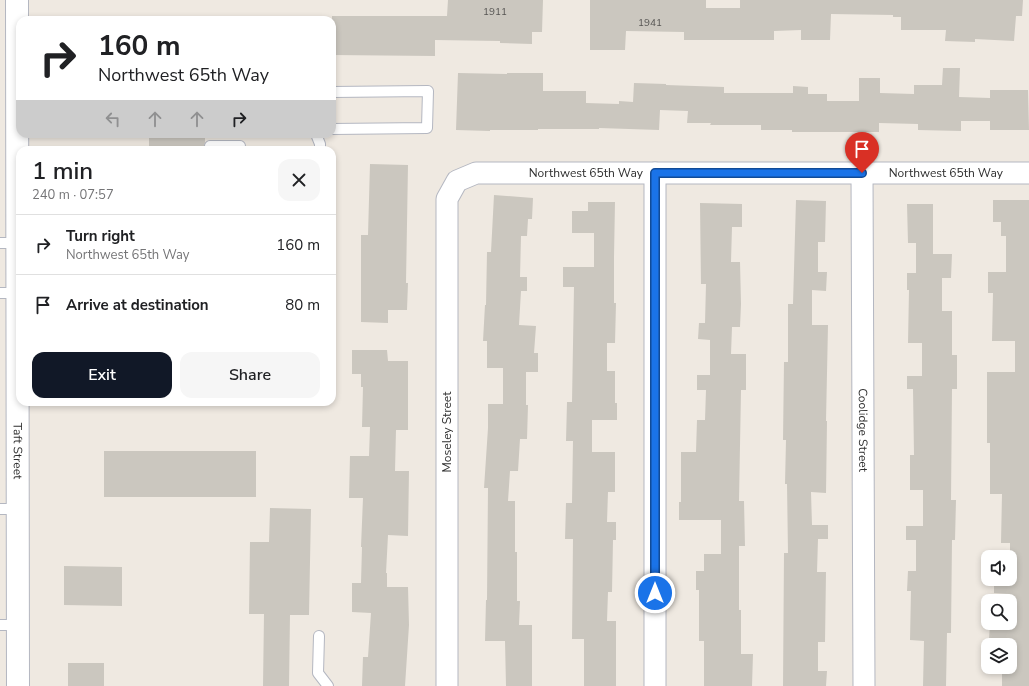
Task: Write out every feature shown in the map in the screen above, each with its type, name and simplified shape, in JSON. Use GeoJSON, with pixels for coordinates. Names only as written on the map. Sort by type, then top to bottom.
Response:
{"type":"FeatureCollection","features":[{"type":"Feature","properties":{"kind":"street","name":"Taft Street"},"geometry":{"type":"LineString","coordinates":[[17,0],[9,50],[14,250],[9,293],[9,625],[18,686]]}},
{"type":"Feature","properties":{"kind":"street","name":"Northwest 65th Way"},"geometry":{"type":"LineString","coordinates":[[457,181],[476,173],[1029,173]]}},
{"type":"Feature","properties":{"kind":"street"},"geometry":{"type":"LineString","coordinates":[[655,173],[655,686]]}},
{"type":"Feature","properties":{"kind":"street","name":"Coolidge Street"},"geometry":{"type":"LineString","coordinates":[[862,173],[864,686]]}},
{"type":"Feature","properties":{"kind":"street","name":"Moseley Street"},"geometry":{"type":"LineString","coordinates":[[447,686],[447,199],[457,181]]}},
{"type":"Feature","properties":{"kind":"lane"},"geometry":{"type":"LineString","coordinates":[[336,92],[428,91],[427,128],[336,129]]}},
{"type":"Feature","properties":{"kind":"lane"},"geometry":{"type":"LineString","coordinates":[[210,146],[240,146]]}},
{"type":"Feature","properties":{"kind":"lane"},"geometry":{"type":"LineString","coordinates":[[319,636],[318,673],[328,686]]}},
{"type":"Feature","properties":{"kind":"building"},"geometry":{"type":"Polygon","coordinates":[[[448,0],[543,0],[542,32],[532,32],[532,44],[500,43],[500,41],[435,40],[435,56],[336,55],[336,16],[447,16],[448,0]]]}},
{"type":"Feature","properties":{"kind":"building"},"geometry":{"type":"Polygon","coordinates":[[[590,0],[706,0],[706,8],[740,8],[740,0],[1023,0],[1022,16],[1016,16],[1014,41],[975,39],[975,42],[945,41],[946,30],[901,30],[901,17],[893,17],[893,15],[831,14],[830,40],[801,40],[801,30],[774,31],[774,40],[684,40],[684,32],[626,31],[625,50],[590,50],[590,0]]]}},
{"type":"Feature","properties":{"kind":"building"},"geometry":{"type":"Polygon","coordinates":[[[943,68],[960,68],[959,97],[990,98],[990,90],[1028,90],[1029,130],[990,130],[990,121],[961,121],[961,131],[918,130],[918,124],[879,123],[879,132],[792,132],[792,130],[761,130],[761,125],[710,125],[711,123],[687,123],[688,111],[660,110],[659,130],[599,128],[490,131],[456,130],[458,73],[543,73],[543,91],[586,91],[586,103],[619,104],[619,101],[633,102],[634,83],[724,87],[724,93],[793,93],[793,86],[808,87],[808,94],[827,94],[827,101],[859,101],[859,78],[880,78],[880,93],[914,94],[914,85],[942,85],[943,68]]]}},
{"type":"Feature","properties":{"kind":"building"},"geometry":{"type":"Polygon","coordinates":[[[149,138],[205,138],[204,146],[149,146],[149,138]]]}},
{"type":"Feature","properties":{"kind":"building"},"geometry":{"type":"Polygon","coordinates":[[[370,164],[408,165],[407,310],[388,310],[388,323],[361,322],[361,235],[368,235],[370,164]]]}},
{"type":"Feature","properties":{"kind":"building"},"geometry":{"type":"Polygon","coordinates":[[[494,195],[533,198],[532,219],[528,219],[527,236],[521,236],[520,277],[527,277],[527,291],[521,291],[519,325],[536,326],[534,353],[538,353],[538,372],[526,372],[526,405],[528,405],[527,439],[520,439],[518,471],[510,471],[508,501],[515,501],[517,601],[520,601],[519,625],[532,625],[532,686],[506,686],[505,641],[485,641],[488,488],[484,488],[488,404],[503,404],[503,368],[487,368],[487,341],[483,341],[486,305],[487,252],[491,252],[494,195]]]}},
{"type":"Feature","properties":{"kind":"building"},"geometry":{"type":"Polygon","coordinates":[[[796,200],[826,201],[825,242],[818,242],[818,272],[827,272],[826,291],[812,290],[812,325],[828,325],[826,493],[811,492],[812,525],[828,525],[828,539],[818,539],[817,572],[826,572],[825,642],[818,642],[818,671],[827,671],[826,686],[783,686],[784,553],[788,553],[787,484],[785,484],[786,440],[783,440],[784,362],[788,362],[788,304],[793,304],[796,200]]]}},
{"type":"Feature","properties":{"kind":"building"},"geometry":{"type":"Polygon","coordinates":[[[993,200],[1029,200],[1029,686],[1002,686],[1002,674],[1017,674],[1017,638],[989,638],[990,630],[1017,630],[1017,594],[994,593],[994,586],[1017,586],[1017,550],[1010,550],[1010,543],[1001,543],[1002,494],[990,494],[990,443],[987,443],[987,372],[1015,372],[1015,341],[992,341],[993,293],[988,293],[988,272],[1006,272],[1006,236],[1001,236],[1001,222],[993,222],[993,200]]]}},
{"type":"Feature","properties":{"kind":"building"},"geometry":{"type":"Polygon","coordinates":[[[588,202],[615,202],[615,343],[607,343],[607,371],[615,371],[615,403],[617,403],[617,420],[592,420],[592,452],[615,452],[615,492],[608,492],[607,522],[616,522],[616,540],[613,540],[612,592],[608,592],[607,621],[616,621],[616,686],[584,686],[584,639],[572,639],[573,539],[565,539],[566,503],[572,503],[573,441],[566,441],[567,402],[572,402],[574,287],[563,287],[563,267],[594,267],[594,233],[572,233],[572,211],[588,211],[588,202]]]}},
{"type":"Feature","properties":{"kind":"building"},"geometry":{"type":"Polygon","coordinates":[[[700,203],[742,204],[742,227],[732,227],[731,262],[740,262],[741,304],[740,327],[732,327],[731,354],[746,354],[746,390],[741,390],[739,501],[744,501],[745,546],[739,546],[739,610],[741,610],[741,654],[753,654],[752,686],[704,686],[704,641],[699,641],[699,590],[696,590],[696,571],[704,571],[704,554],[721,554],[721,520],[679,520],[679,502],[681,502],[681,452],[696,452],[697,420],[705,420],[706,390],[697,390],[697,375],[710,375],[710,340],[698,339],[699,323],[705,323],[706,284],[701,284],[700,203]]]}},
{"type":"Feature","properties":{"kind":"building"},"geometry":{"type":"Polygon","coordinates":[[[907,204],[933,204],[933,254],[952,254],[951,278],[942,278],[942,311],[952,311],[952,355],[957,355],[957,389],[952,389],[951,500],[956,500],[955,540],[952,540],[951,633],[947,633],[946,686],[923,686],[924,641],[910,640],[911,591],[907,591],[908,571],[916,571],[916,540],[906,540],[906,526],[923,526],[923,490],[910,490],[910,455],[914,455],[913,389],[907,389],[907,376],[922,376],[922,343],[908,343],[909,290],[907,290],[907,273],[916,273],[916,243],[908,243],[907,204]]]}},
{"type":"Feature","properties":{"kind":"building"},"geometry":{"type":"Polygon","coordinates":[[[352,350],[387,350],[388,361],[408,361],[408,430],[396,430],[395,471],[409,471],[408,536],[388,535],[386,573],[387,587],[408,587],[409,625],[405,686],[362,686],[363,657],[368,657],[371,613],[352,612],[352,583],[361,583],[363,498],[349,498],[350,456],[369,456],[370,427],[362,427],[363,387],[361,387],[361,374],[352,374],[352,350]]]}},
{"type":"Feature","properties":{"kind":"building"},"geometry":{"type":"Polygon","coordinates":[[[104,451],[256,451],[256,497],[104,497],[104,451]]]}},
{"type":"Feature","properties":{"kind":"building"},"geometry":{"type":"Polygon","coordinates":[[[270,508],[311,509],[309,615],[290,615],[289,686],[263,686],[264,614],[249,614],[250,542],[269,542],[270,508]]]}},
{"type":"Feature","properties":{"kind":"building"},"geometry":{"type":"Polygon","coordinates":[[[64,566],[122,567],[122,606],[64,605],[64,566]]]}},
{"type":"Feature","properties":{"kind":"building"},"geometry":{"type":"Polygon","coordinates":[[[68,663],[104,663],[104,686],[68,686],[68,663]]]}},
{"type":"Feature","properties":{"kind":"route"},"geometry":{"type":"LineString","coordinates":[[655,593],[655,173],[862,173]]}}]}
